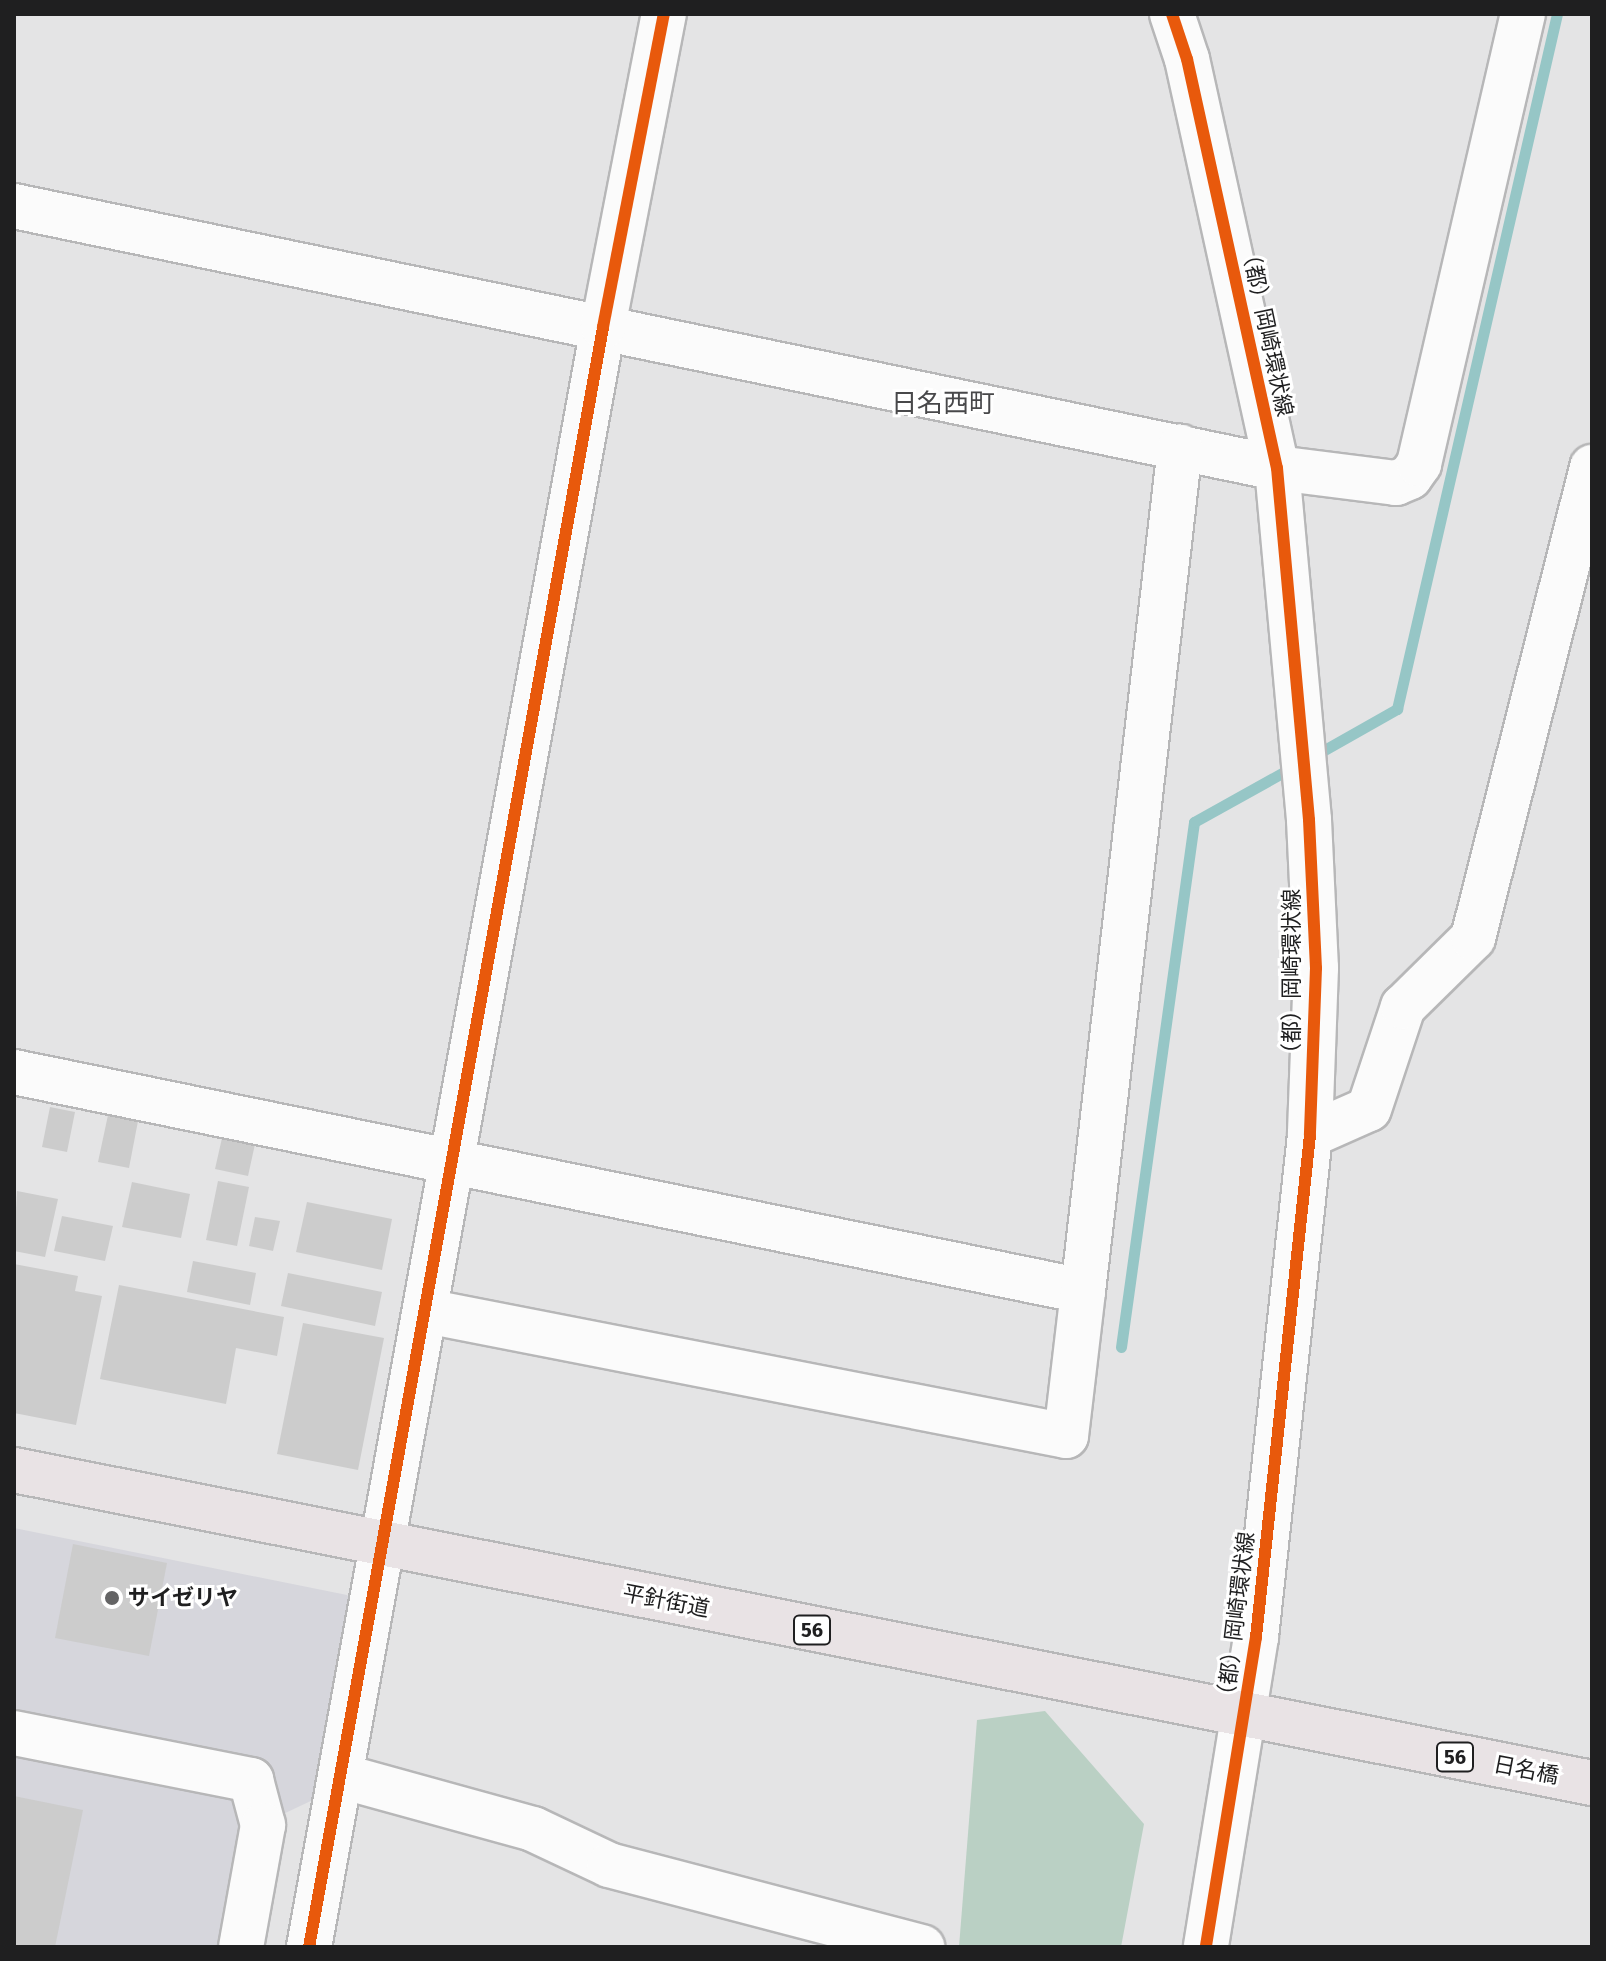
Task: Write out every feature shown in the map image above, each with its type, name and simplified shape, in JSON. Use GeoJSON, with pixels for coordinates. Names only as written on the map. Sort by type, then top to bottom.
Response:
{"type":"FeatureCollection","features":[{"type":"Feature","properties":{"kind":"main road","name":"平針街道"},"geometry":{"type":"LineString","coordinates":[[14,1470],[1319,1731]]}},
{"type":"Feature","properties":{"kind":"main road","name":"日名橋"},"geometry":{"type":"LineString","coordinates":[[1319,1731],[1592,1783]]}},
{"type":"Feature","properties":{"kind":"street"},"geometry":{"type":"LineString","coordinates":[[309,1947],[603,327],[664,14]]}},
{"type":"Feature","properties":{"kind":"street","name":"（都）岡崎環状線"},"geometry":{"type":"LineString","coordinates":[[1172,14],[1187,59],[1277,468],[1309,820],[1316,968],[1310,1135],[1256,1637],[1206,1947]]}},
{"type":"Feature","properties":{"kind":"street"},"geometry":{"type":"LineString","coordinates":[[14,206],[1277,468],[1396,483],[1410,477],[1419,464],[1523,14]]}},
{"type":"Feature","properties":{"kind":"street"},"geometry":{"type":"LineString","coordinates":[[426,1311],[1066,1436],[1180,447]]}},
{"type":"Feature","properties":{"kind":"street"},"geometry":{"type":"LineString","coordinates":[[1310,1135],[1369,1109],[1403,1007],[1473,938],[1592,467]]}},
{"type":"Feature","properties":{"kind":"street"},"geometry":{"type":"LineString","coordinates":[[14,1072],[1083,1291]]}},
{"type":"Feature","properties":{"kind":"street"},"geometry":{"type":"LineString","coordinates":[[14,1733],[251,1780],[263,1825],[241,1947]]}},
{"type":"Feature","properties":{"kind":"street"},"geometry":{"type":"LineString","coordinates":[[341,1776],[533,1829],[609,1865],[922,1947]]}},
{"type":"Feature","properties":{"kind":"shaded area"},"geometry":{"type":"Polygon","coordinates":[[[14,1528],[347,1595],[357,1611],[315,1799],[243,1833],[221,1947],[14,1947],[14,1528]]]}},
{"type":"Feature","properties":{"kind":"green space"},"geometry":{"type":"Polygon","coordinates":[[[1045,1711],[1144,1824],[1121,1947],[959,1947],[977,1720],[1045,1711]]]}},
{"type":"Feature","properties":{"kind":"building"},"geometry":{"type":"Polygon","coordinates":[[[50,1107],[75,1112],[67,1152],[42,1147],[50,1107]]]}},
{"type":"Feature","properties":{"kind":"building"},"geometry":{"type":"Polygon","coordinates":[[[108,1115],[138,1121],[129,1168],[98,1162],[108,1115]]]}},
{"type":"Feature","properties":{"kind":"building"},"geometry":{"type":"Polygon","coordinates":[[[222,1138],[255,1144],[248,1176],[215,1169],[222,1138]]]}},
{"type":"Feature","properties":{"kind":"building"},"geometry":{"type":"Polygon","coordinates":[[[218,1181],[249,1187],[237,1246],[206,1240],[218,1181]]]}},
{"type":"Feature","properties":{"kind":"building"},"geometry":{"type":"Polygon","coordinates":[[[132,1182],[190,1194],[181,1238],[122,1227],[132,1182]]]}},
{"type":"Feature","properties":{"kind":"building"},"geometry":{"type":"Polygon","coordinates":[[[17,1191],[58,1199],[45,1257],[14,1251],[17,1191]]]}},
{"type":"Feature","properties":{"kind":"building"},"geometry":{"type":"Polygon","coordinates":[[[307,1202],[392,1219],[382,1270],[296,1252],[307,1202]]]}},
{"type":"Feature","properties":{"kind":"building"},"geometry":{"type":"Polygon","coordinates":[[[62,1216],[113,1226],[105,1261],[54,1251],[62,1216]]]}},
{"type":"Feature","properties":{"kind":"building"},"geometry":{"type":"Polygon","coordinates":[[[255,1217],[280,1221],[273,1251],[249,1246],[255,1217]]]}},
{"type":"Feature","properties":{"kind":"building"},"geometry":{"type":"Polygon","coordinates":[[[193,1261],[256,1273],[250,1305],[187,1292],[193,1261]]]}},
{"type":"Feature","properties":{"kind":"building"},"geometry":{"type":"Polygon","coordinates":[[[14,1264],[78,1276],[75,1291],[102,1296],[76,1425],[14,1413],[14,1264]]]}},
{"type":"Feature","properties":{"kind":"building"},"geometry":{"type":"Polygon","coordinates":[[[288,1273],[382,1292],[375,1326],[281,1306],[288,1273]]]}},
{"type":"Feature","properties":{"kind":"building"},"geometry":{"type":"Polygon","coordinates":[[[119,1285],[284,1317],[277,1356],[236,1348],[226,1404],[100,1379],[119,1285]]]}},
{"type":"Feature","properties":{"kind":"building"},"geometry":{"type":"Polygon","coordinates":[[[303,1323],[384,1338],[358,1470],[277,1454],[303,1323]]]}},
{"type":"Feature","properties":{"kind":"building"},"geometry":{"type":"Polygon","coordinates":[[[73,1544],[167,1563],[149,1656],[55,1638],[73,1544]]]}},
{"type":"Feature","properties":{"kind":"building"},"geometry":{"type":"Polygon","coordinates":[[[14,1796],[83,1810],[55,1947],[14,1947],[14,1796]]]}},
{"type":"Feature","properties":{"kind":"waterway"},"geometry":{"type":"LineString","coordinates":[[1312,757],[1397,709],[1557,14]]}},
{"type":"Feature","properties":{"kind":"waterway"},"geometry":{"type":"LineString","coordinates":[[1121,1347],[1194,822],[1293,767]]}},
{"type":"Feature","properties":{"kind":"cycle path"},"geometry":{"type":"LineString","coordinates":[[309,1947],[603,327],[664,14]]}},
{"type":"Feature","properties":{"kind":"cycle path"},"geometry":{"type":"LineString","coordinates":[[1172,14],[1187,59],[1277,468],[1309,820],[1316,968],[1310,1135],[1256,1637],[1206,1947]]}},
{"type":"Feature","properties":{"kind":"place","name":"サイゼリヤ"},"geometry":{"type":"Point","coordinates":[112,1598]}},
{"type":"Feature","properties":{"kind":"district","name":"日名西町"},"geometry":{"type":"Point","coordinates":[943,404]}}]}
